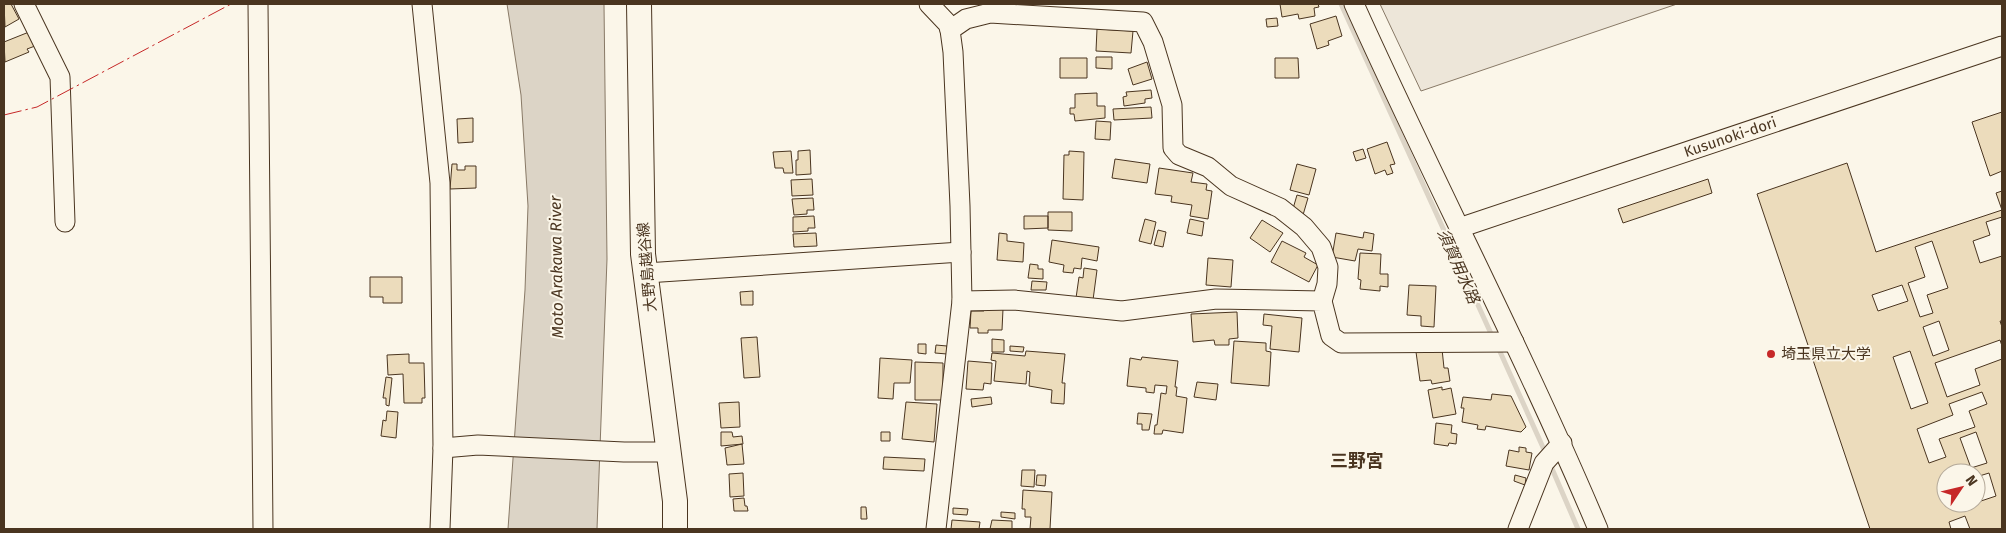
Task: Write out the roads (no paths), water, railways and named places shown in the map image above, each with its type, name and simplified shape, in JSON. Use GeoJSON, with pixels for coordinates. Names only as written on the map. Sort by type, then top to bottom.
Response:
{"type":"FeatureCollection","features":[{"type":"Feature","properties":{"kind":"main road","name":"大野島越谷線"},"geometry":{"type":"LineString","coordinates":[[639,4],[644,254],[675,501],[675,529]]}},
{"type":"Feature","properties":{"kind":"street"},"geometry":{"type":"LineString","coordinates":[[24,4],[60,76],[66,222]]}},
{"type":"Feature","properties":{"kind":"street"},"geometry":{"type":"LineString","coordinates":[[258,4],[263,529]]}},
{"type":"Feature","properties":{"kind":"street"},"geometry":{"type":"LineString","coordinates":[[422,4],[440,183],[443,448],[440,529]]}},
{"type":"Feature","properties":{"kind":"street"},"geometry":{"type":"LineString","coordinates":[[929,4],[943,18],[950,30],[960,206],[962,301],[936,529]]}},
{"type":"Feature","properties":{"kind":"street"},"geometry":{"type":"LineString","coordinates":[[1354,4],[1399,106],[1562,443],[1598,529]]}},
{"type":"Feature","properties":{"kind":"street"},"geometry":{"type":"LineString","coordinates":[[950,30],[966,19],[990,13],[1143,22],[1153,42],[1172,105],[1173,148],[1179,155],[1208,168],[1231,186],[1280,208],[1304,227],[1321,247],[1328,267],[1327,284],[1322,302],[1331,336],[1341,343],[1514,342]]}},
{"type":"Feature","properties":{"kind":"street","name":"Kusunoki-dori"},"geometry":{"type":"LineString","coordinates":[[1459,228],[2002,46]]}},
{"type":"Feature","properties":{"kind":"street"},"geometry":{"type":"LineString","coordinates":[[646,273],[961,252]]}},
{"type":"Feature","properties":{"kind":"street"},"geometry":{"type":"LineString","coordinates":[[962,301],[1014,300],[1122,311],[1216,299],[1322,302]]}},
{"type":"Feature","properties":{"kind":"street"},"geometry":{"type":"LineString","coordinates":[[1518,529],[1544,463],[1562,443]]}},
{"type":"Feature","properties":{"kind":"street"},"geometry":{"type":"LineString","coordinates":[[443,448],[478,446],[668,452]]}},
{"type":"Feature","properties":{"kind":"water","name":"Moto Arakawa River"},"geometry":{"type":"Polygon","coordinates":[[[507,4],[604,4],[607,259],[597,529],[508,529],[525,290],[528,206],[521,95],[507,4]]]}},
{"type":"Feature","properties":{"kind":"waterway","name":"須賀用水路"},"geometry":{"type":"LineString","coordinates":[[1341,4],[1493,338]]}},
{"type":"Feature","properties":{"kind":"waterway","name":"須賀用水路"},"geometry":{"type":"LineString","coordinates":[[1497,345],[1546,454]]}},
{"type":"Feature","properties":{"kind":"waterway","name":"須賀用水路"},"geometry":{"type":"LineString","coordinates":[[1550,464],[1578,529]]}},
{"type":"Feature","properties":{"kind":"place","name":"埼玉県立大学"},"geometry":{"type":"Point","coordinates":[1771,354]}},
{"type":"Feature","properties":{"kind":"district","name":"三野宮"},"geometry":{"type":"Point","coordinates":[1357,461]}}]}
